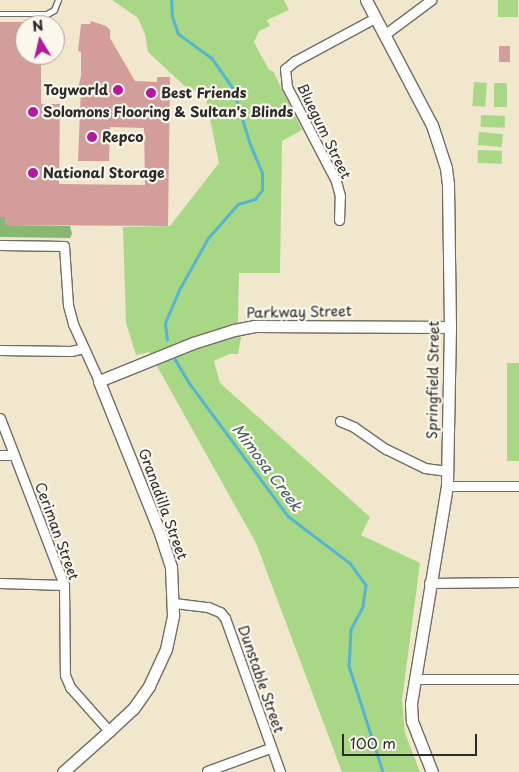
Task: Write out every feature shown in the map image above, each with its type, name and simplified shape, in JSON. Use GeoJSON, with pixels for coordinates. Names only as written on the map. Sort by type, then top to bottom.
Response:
{"type":"FeatureCollection","features":[{"type":"Feature","properties":{"kind":"street","name":"Springfield Street"},"geometry":{"type":"LineString","coordinates":[[366,0],[432,126],[446,168],[449,201],[450,327],[446,486],[411,704],[412,721],[432,772]]}},
{"type":"Feature","properties":{"kind":"street"},"geometry":{"type":"LineString","coordinates":[[384,35],[431,0]]}},
{"type":"Feature","properties":{"kind":"street","name":"Bluegum Street"},"geometry":{"type":"LineString","coordinates":[[339,220],[340,196],[336,181],[287,87],[285,69],[295,61],[375,18]]}},
{"type":"Feature","properties":{"kind":"street","name":"Granadilla Street"},"geometry":{"type":"LineString","coordinates":[[0,245],[64,246],[68,305],[160,533],[171,567],[174,603],[169,638],[157,673],[133,708],[62,772]]}},
{"type":"Feature","properties":{"kind":"street","name":"Parkway Street"},"geometry":{"type":"LineString","coordinates":[[99,381],[193,343],[255,326],[450,327]]}},
{"type":"Feature","properties":{"kind":"street"},"geometry":{"type":"LineString","coordinates":[[0,350],[71,351],[84,348]]}},
{"type":"Feature","properties":{"kind":"street","name":"Ceriman Street"},"geometry":{"type":"LineString","coordinates":[[0,418],[64,585],[65,675],[70,687],[109,731]]}},
{"type":"Feature","properties":{"kind":"street"},"geometry":{"type":"LineString","coordinates":[[340,421],[354,427],[386,449],[425,468],[447,471]]}},
{"type":"Feature","properties":{"kind":"street"},"geometry":{"type":"LineString","coordinates":[[0,455],[14,455]]}},
{"type":"Feature","properties":{"kind":"street"},"geometry":{"type":"LineString","coordinates":[[446,486],[519,486]]}},
{"type":"Feature","properties":{"kind":"street"},"geometry":{"type":"LineString","coordinates":[[430,582],[519,582]]}},
{"type":"Feature","properties":{"kind":"street"},"geometry":{"type":"LineString","coordinates":[[0,583],[64,585]]}},
{"type":"Feature","properties":{"kind":"street","name":"Dunstable Street"},"geometry":{"type":"LineString","coordinates":[[174,603],[208,606],[220,612],[225,618],[280,772]]}},
{"type":"Feature","properties":{"kind":"street"},"geometry":{"type":"LineString","coordinates":[[415,678],[519,680]]}},
{"type":"Feature","properties":{"kind":"street"},"geometry":{"type":"LineString","coordinates":[[207,771],[270,748]]}},
{"type":"Feature","properties":{"kind":"lane"},"geometry":{"type":"LineString","coordinates":[[0,14],[47,14],[54,10],[58,0]]}},
{"type":"Feature","properties":{"kind":"green space"},"geometry":{"type":"Polygon","coordinates":[[[112,0],[284,0],[289,10],[267,20],[270,26],[259,31],[254,42],[269,70],[273,71],[302,130],[282,141],[280,273],[239,273],[238,321],[241,338],[238,354],[229,354],[214,361],[220,383],[370,517],[361,535],[420,563],[402,700],[405,733],[420,772],[342,772],[256,543],[149,352],[136,355],[126,323],[123,227],[170,226],[219,163],[205,95],[198,91],[189,90],[148,52],[145,34],[138,18],[112,0]]]}},
{"type":"Feature","properties":{"kind":"green space"},"geometry":{"type":"Polygon","coordinates":[[[498,0],[518,0],[518,17],[498,17],[498,0]]]}},
{"type":"Feature","properties":{"kind":"green space"},"geometry":{"type":"Polygon","coordinates":[[[474,82],[487,83],[485,107],[472,106],[474,82]]]}},
{"type":"Feature","properties":{"kind":"green space"},"geometry":{"type":"Polygon","coordinates":[[[494,83],[507,83],[507,107],[494,107],[494,83]]]}},
{"type":"Feature","properties":{"kind":"green space"},"geometry":{"type":"Polygon","coordinates":[[[481,115],[505,116],[505,128],[481,127],[481,115]]]}},
{"type":"Feature","properties":{"kind":"green space"},"geometry":{"type":"Polygon","coordinates":[[[479,132],[503,134],[502,147],[478,145],[479,132]]]}},
{"type":"Feature","properties":{"kind":"green space"},"geometry":{"type":"Polygon","coordinates":[[[478,150],[502,151],[502,164],[478,163],[478,150]]]}},
{"type":"Feature","properties":{"kind":"green space"},"geometry":{"type":"Polygon","coordinates":[[[0,217],[5,217],[6,225],[70,226],[72,234],[70,238],[0,237],[0,217]]]}},
{"type":"Feature","properties":{"kind":"green space"},"geometry":{"type":"Polygon","coordinates":[[[507,363],[519,363],[519,461],[507,461],[507,363]]]}},
{"type":"Feature","properties":{"kind":"building"},"geometry":{"type":"Polygon","coordinates":[[[91,21],[106,26],[110,30],[110,38],[135,81],[157,82],[157,77],[170,77],[168,226],[5,225],[5,217],[0,217],[0,22],[15,22],[15,65],[41,65],[41,104],[60,104],[59,184],[145,185],[144,128],[110,127],[109,161],[78,161],[81,88],[78,88],[81,76],[81,52],[78,51],[81,24],[90,24],[91,21]]]}},
{"type":"Feature","properties":{"kind":"building"},"geometry":{"type":"Polygon","coordinates":[[[499,46],[510,46],[510,62],[499,62],[499,46]]]}},
{"type":"Feature","properties":{"kind":"waterway","name":"Mimosa Creek"},"geometry":{"type":"LineString","coordinates":[[167,340],[165,323],[179,290],[208,238],[238,204],[255,199],[262,190],[262,173],[250,145],[233,89],[212,59],[178,34],[172,17],[171,0]]}},
{"type":"Feature","properties":{"kind":"waterway","name":"Mimosa Creek"},"geometry":{"type":"LineString","coordinates":[[175,359],[190,384],[288,516],[350,563],[366,585],[363,607],[351,630],[349,666],[383,772]]}},
{"type":"Feature","properties":{"kind":"place","name":"Toyworld"},"geometry":{"type":"Point","coordinates":[118,90]}},
{"type":"Feature","properties":{"kind":"place","name":"Best Friends"},"geometry":{"type":"Point","coordinates":[151,93]}},
{"type":"Feature","properties":{"kind":"place","name":"Solomons Flooring & Sultan's Blinds"},"geometry":{"type":"Point","coordinates":[33,112]}},
{"type":"Feature","properties":{"kind":"place","name":"Repco"},"geometry":{"type":"Point","coordinates":[92,137]}},
{"type":"Feature","properties":{"kind":"place","name":"National Storage"},"geometry":{"type":"Point","coordinates":[33,173]}}]}
